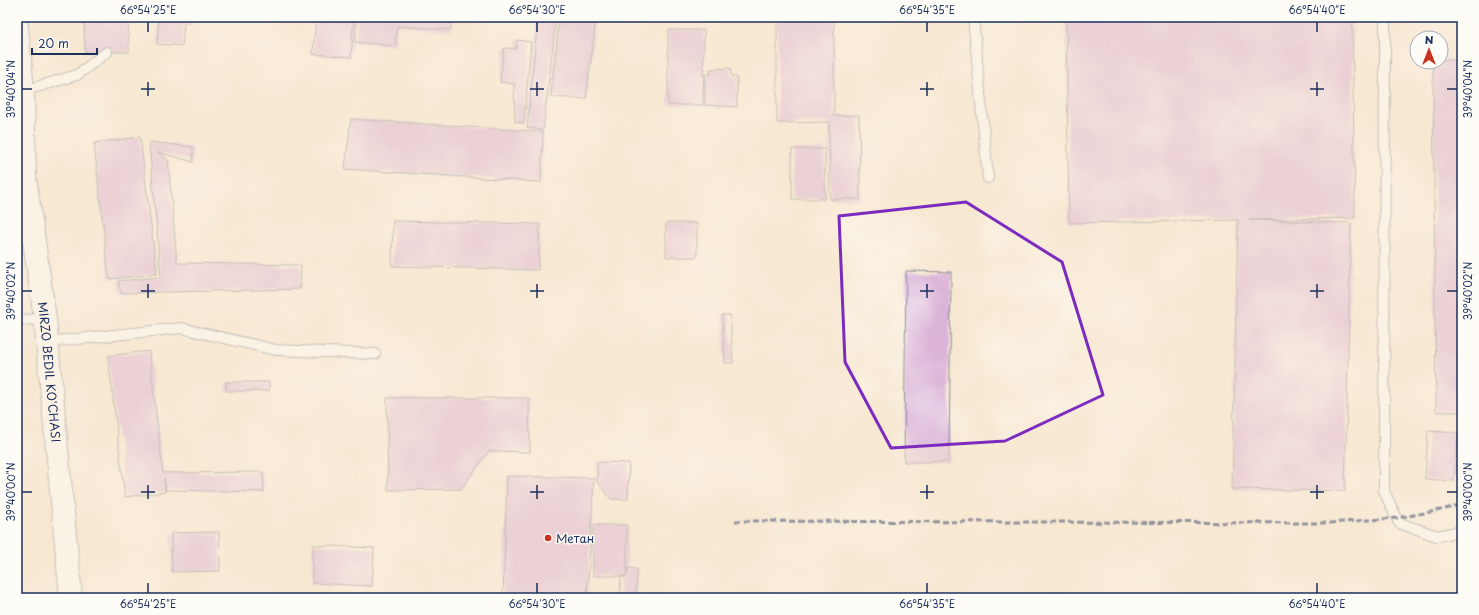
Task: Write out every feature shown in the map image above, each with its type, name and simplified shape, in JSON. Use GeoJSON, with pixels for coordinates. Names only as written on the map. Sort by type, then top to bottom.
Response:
{"type":"FeatureCollection","features":[{"type":"Feature","properties":{"kind":"street","name":"MIRZO BEDIL KO'CHASI"},"geometry":{"type":"LineString","coordinates":[[17,27],[23,91],[25,178],[45,319],[72,598]]}},
{"type":"Feature","properties":{"kind":"lane"},"geometry":{"type":"LineString","coordinates":[[973,17],[988,178]]}},
{"type":"Feature","properties":{"kind":"lane"},"geometry":{"type":"LineString","coordinates":[[1385,17],[1384,491],[1399,523],[1437,536],[1462,531]]}},
{"type":"Feature","properties":{"kind":"lane"},"geometry":{"type":"LineString","coordinates":[[23,91],[77,75],[107,52]]}},
{"type":"Feature","properties":{"kind":"lane"},"geometry":{"type":"LineString","coordinates":[[17,320],[45,319]]}},
{"type":"Feature","properties":{"kind":"lane"},"geometry":{"type":"LineString","coordinates":[[47,342],[181,328],[276,350],[375,354]]}},
{"type":"Feature","properties":{"kind":"highlighted area"},"geometry":{"type":"Polygon","coordinates":[[[966,202],[1062,262],[1103,395],[1005,441],[891,448],[845,362],[839,216],[966,202]]]}},
{"type":"Feature","properties":{"kind":"building"},"geometry":{"type":"Polygon","coordinates":[[[84,17],[128,17],[129,52],[85,52],[84,17]]]}},
{"type":"Feature","properties":{"kind":"building"},"geometry":{"type":"Polygon","coordinates":[[[159,17],[190,17],[190,23],[184,23],[182,46],[157,44],[159,17]]]}},
{"type":"Feature","properties":{"kind":"building"},"geometry":{"type":"Polygon","coordinates":[[[316,17],[354,17],[351,57],[313,54],[316,17]]]}},
{"type":"Feature","properties":{"kind":"building"},"geometry":{"type":"Polygon","coordinates":[[[357,17],[452,17],[451,30],[397,26],[395,46],[355,42],[357,17]]]}},
{"type":"Feature","properties":{"kind":"building"},"geometry":{"type":"Polygon","coordinates":[[[538,17],[556,19],[543,130],[527,128],[538,17]]]}},
{"type":"Feature","properties":{"kind":"building"},"geometry":{"type":"Polygon","coordinates":[[[559,17],[596,17],[586,99],[551,97],[559,17]]]}},
{"type":"Feature","properties":{"kind":"building"},"geometry":{"type":"Polygon","coordinates":[[[777,17],[834,17],[834,116],[859,115],[860,199],[830,199],[829,122],[777,123],[777,17]]]}},
{"type":"Feature","properties":{"kind":"building"},"geometry":{"type":"Polygon","coordinates":[[[1066,17],[1352,17],[1355,218],[1249,220],[1351,223],[1345,491],[1232,489],[1238,220],[1069,223],[1066,17]]]}},
{"type":"Feature","properties":{"kind":"building"},"geometry":{"type":"Polygon","coordinates":[[[668,30],[704,30],[703,105],[668,105],[668,30]]]}},
{"type":"Feature","properties":{"kind":"building"},"geometry":{"type":"Polygon","coordinates":[[[517,40],[531,42],[524,123],[515,122],[514,84],[500,82],[504,48],[516,49],[517,40]]]}},
{"type":"Feature","properties":{"kind":"building"},"geometry":{"type":"Polygon","coordinates":[[[1449,60],[1462,60],[1462,412],[1436,412],[1433,70],[1449,70],[1449,60]]]}},
{"type":"Feature","properties":{"kind":"building"},"geometry":{"type":"Polygon","coordinates":[[[730,68],[732,77],[737,77],[737,107],[705,105],[705,74],[710,75],[710,69],[730,68]]]}},
{"type":"Feature","properties":{"kind":"building"},"geometry":{"type":"Polygon","coordinates":[[[351,119],[543,132],[541,182],[345,169],[351,119]]]}},
{"type":"Feature","properties":{"kind":"building"},"geometry":{"type":"Polygon","coordinates":[[[140,137],[157,274],[109,279],[94,143],[140,137]]]}},
{"type":"Feature","properties":{"kind":"building"},"geometry":{"type":"Polygon","coordinates":[[[149,142],[193,147],[193,162],[158,152],[168,160],[177,263],[301,265],[300,289],[121,293],[118,281],[161,277],[149,142]]]}},
{"type":"Feature","properties":{"kind":"building"},"geometry":{"type":"Polygon","coordinates":[[[792,149],[825,149],[825,199],[792,199],[792,149]]]}},
{"type":"Feature","properties":{"kind":"building"},"geometry":{"type":"Polygon","coordinates":[[[393,221],[540,224],[538,270],[392,266],[393,221]]]}},
{"type":"Feature","properties":{"kind":"building"},"geometry":{"type":"Polygon","coordinates":[[[666,223],[697,223],[697,257],[666,257],[666,223]]]}},
{"type":"Feature","properties":{"kind":"building"},"geometry":{"type":"Polygon","coordinates":[[[906,271],[951,272],[949,462],[904,462],[906,271]]]}},
{"type":"Feature","properties":{"kind":"building"},"geometry":{"type":"Polygon","coordinates":[[[722,315],[730,315],[733,363],[725,363],[722,315]]]}},
{"type":"Feature","properties":{"kind":"building"},"geometry":{"type":"Polygon","coordinates":[[[149,351],[163,473],[263,472],[264,492],[166,490],[164,478],[165,492],[125,497],[108,356],[149,351]]]}},
{"type":"Feature","properties":{"kind":"building"},"geometry":{"type":"Polygon","coordinates":[[[226,382],[269,382],[269,391],[226,391],[226,382]]]}},
{"type":"Feature","properties":{"kind":"building"},"geometry":{"type":"Polygon","coordinates":[[[387,398],[529,398],[530,452],[489,451],[461,489],[388,490],[387,398]]]}},
{"type":"Feature","properties":{"kind":"building"},"geometry":{"type":"Polygon","coordinates":[[[1428,431],[1458,433],[1454,481],[1425,479],[1428,431]]]}},
{"type":"Feature","properties":{"kind":"building"},"geometry":{"type":"Polygon","coordinates":[[[597,462],[629,463],[628,499],[611,499],[597,482],[597,462]]]}},
{"type":"Feature","properties":{"kind":"building","name":"Метан"},"geometry":{"type":"Polygon","coordinates":[[[507,476],[594,478],[587,598],[503,598],[507,476]]]}},
{"type":"Feature","properties":{"kind":"building"},"geometry":{"type":"Polygon","coordinates":[[[593,525],[627,525],[627,575],[628,568],[637,569],[636,598],[620,598],[621,577],[627,576],[593,576],[593,525]]]}},
{"type":"Feature","properties":{"kind":"building"},"geometry":{"type":"Polygon","coordinates":[[[219,532],[220,571],[172,572],[171,533],[219,532]]]}},
{"type":"Feature","properties":{"kind":"building"},"geometry":{"type":"Polygon","coordinates":[[[313,545],[374,548],[372,586],[312,583],[313,545]]]}},
{"type":"Feature","properties":{"kind":"railway"},"geometry":{"type":"LineString","coordinates":[[735,521],[1329,523],[1397,518],[1462,505]]}},
{"type":"Feature","properties":{"kind":"place","name":"Метан"},"geometry":{"type":"Point","coordinates":[548,538]}}]}
